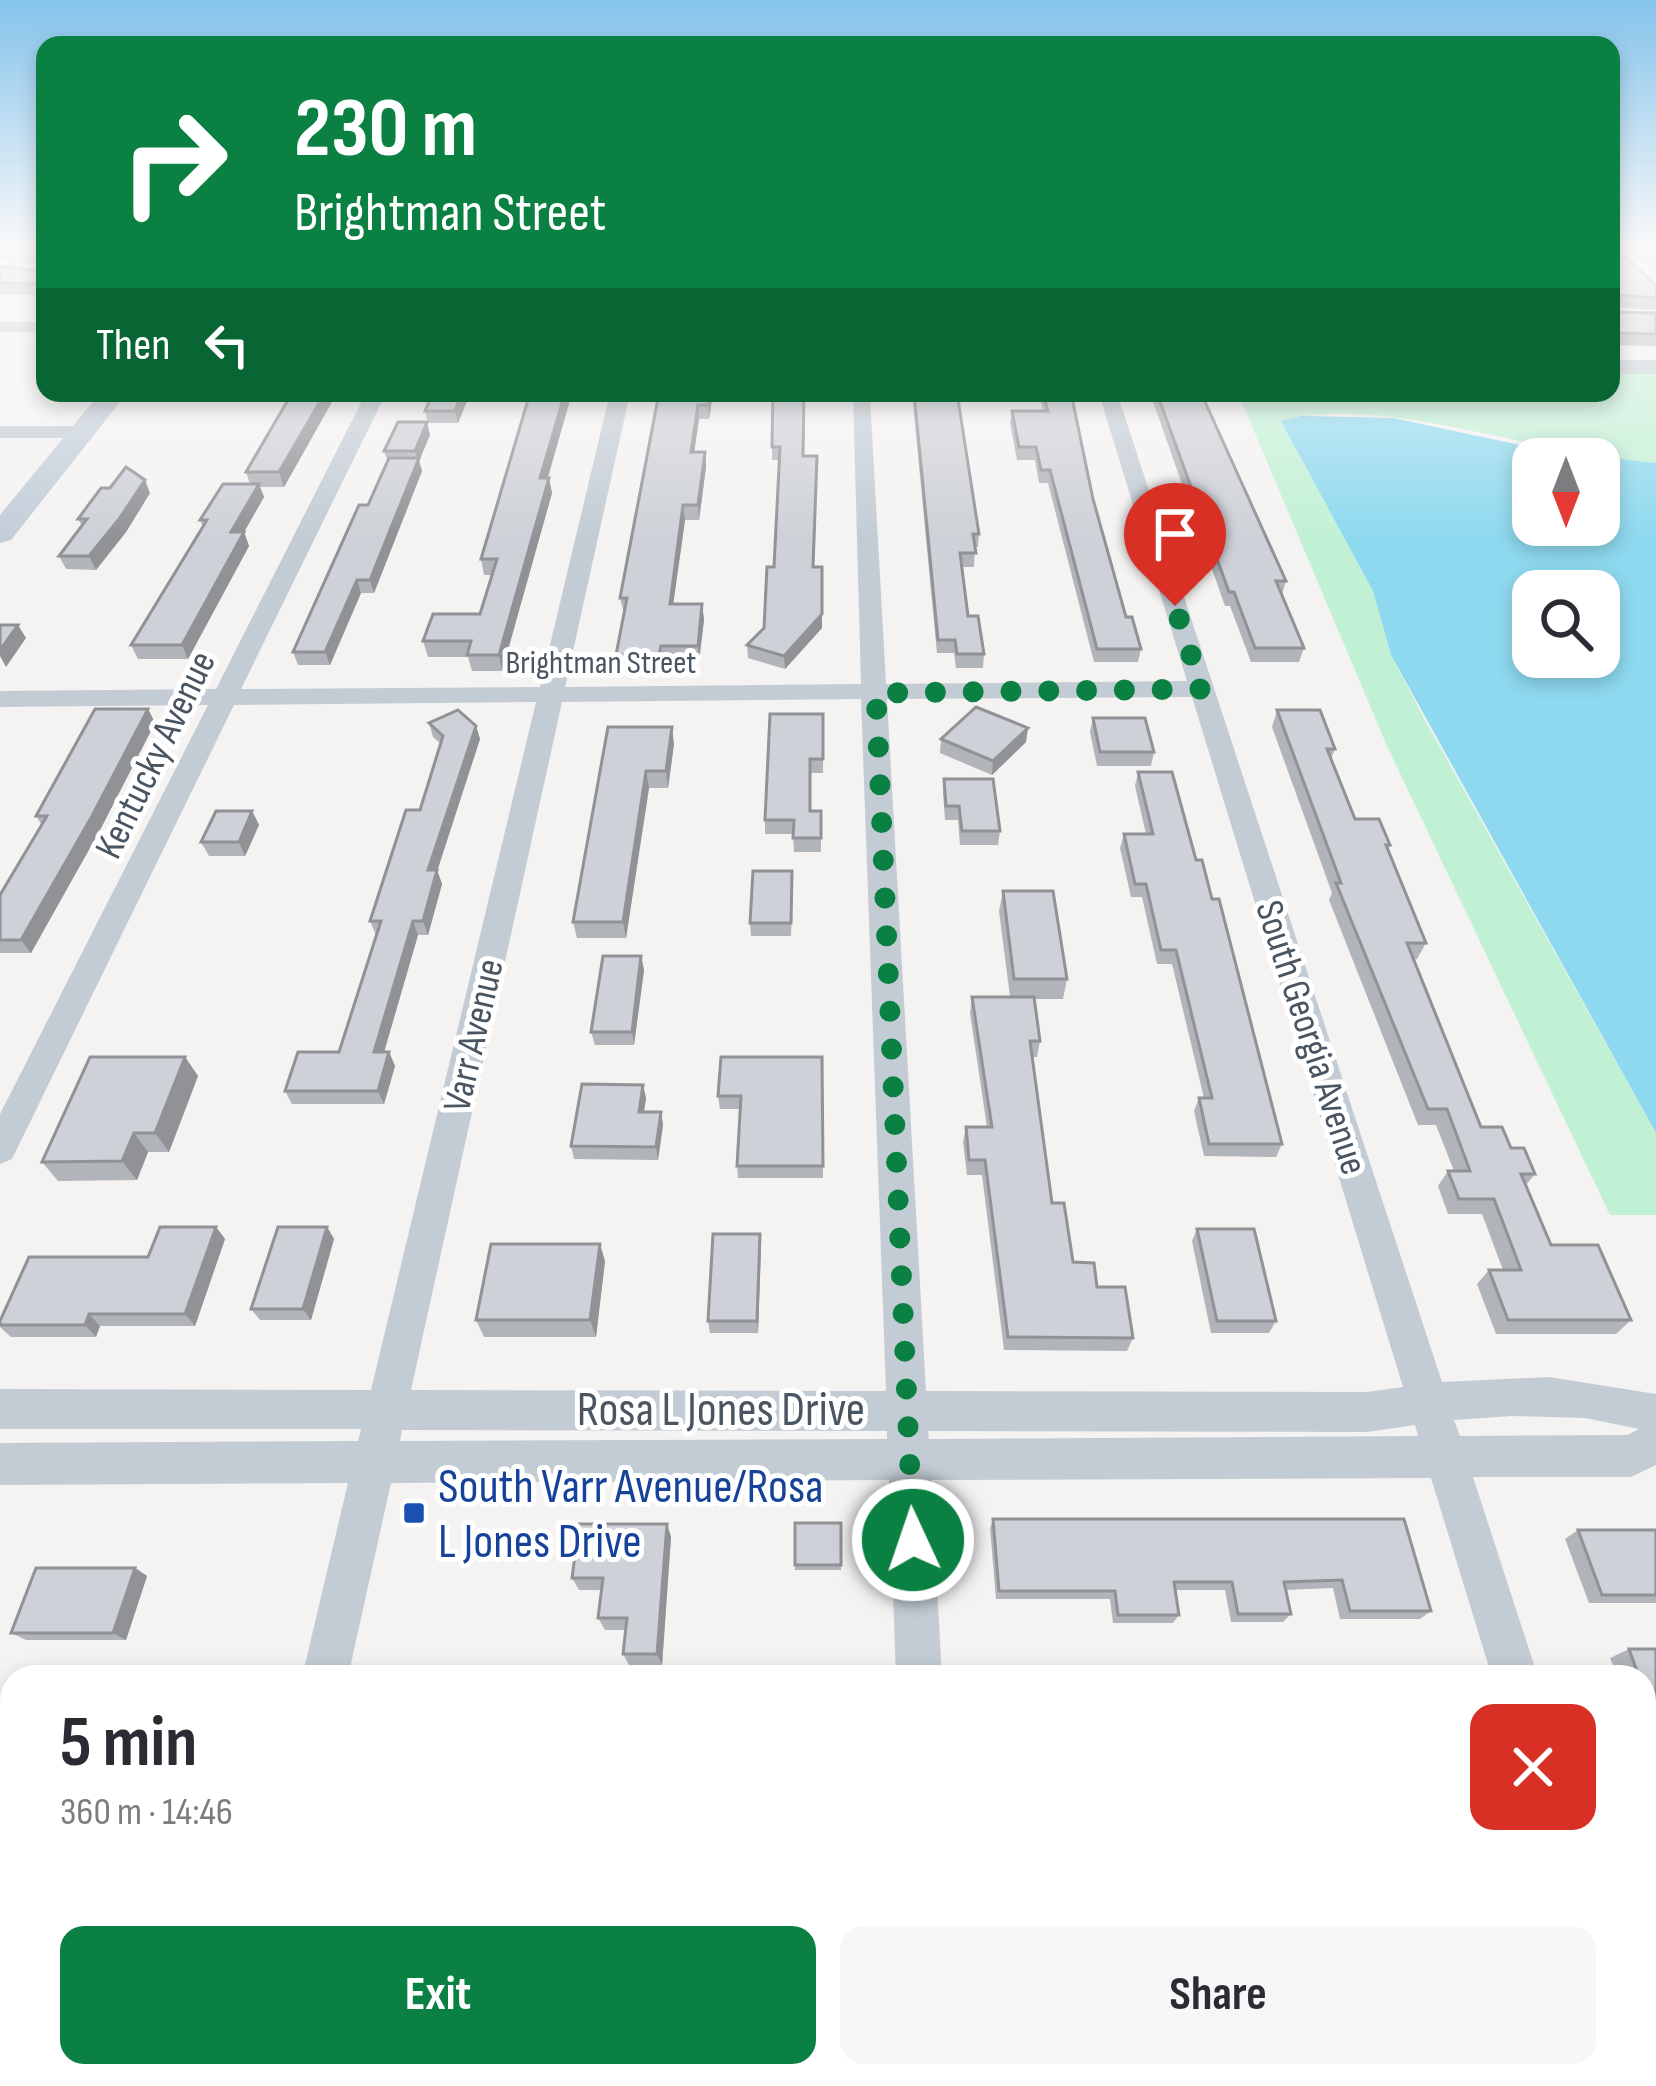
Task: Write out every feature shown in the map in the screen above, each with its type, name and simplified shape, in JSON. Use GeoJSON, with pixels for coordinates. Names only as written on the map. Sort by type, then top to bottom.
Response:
{"type":"FeatureCollection","features":[{"type":"Feature","properties":{"kind":"main road"},"geometry":{"type":"LineString","coordinates":[[0,534],[107,402]]}},
{"type":"Feature","properties":{"kind":"street"},"geometry":{"type":"LineString","coordinates":[[1620,367],[1656,367]]}},
{"type":"Feature","properties":{"kind":"street","name":"Kentucky Avenue"},"geometry":{"type":"LineString","coordinates":[[0,1149],[372,402]]}},
{"type":"Feature","properties":{"kind":"street","name":"Varr Avenue"},"geometry":{"type":"LineString","coordinates":[[329,1665],[618,402]]}},
{"type":"Feature","properties":{"kind":"street"},"geometry":{"type":"LineString","coordinates":[[860,402],[918,1665]]}},
{"type":"Feature","properties":{"kind":"street","name":"South Georgia Avenue"},"geometry":{"type":"LineString","coordinates":[[1111,402],[1511,1665]]}},
{"type":"Feature","properties":{"kind":"street"},"geometry":{"type":"LineString","coordinates":[[0,432],[82,432]]}},
{"type":"Feature","properties":{"kind":"street","name":"Brightman Street"},"geometry":{"type":"LineString","coordinates":[[0,699],[1202,689]]}},
{"type":"Feature","properties":{"kind":"street","name":"Rosa L Jones Drive"},"geometry":{"type":"LineString","coordinates":[[0,1409],[1366,1412],[1471,1396],[1612,1400],[1656,1414]]}},
{"type":"Feature","properties":{"kind":"street","name":"Rosa L Jones Drive"},"geometry":{"type":"LineString","coordinates":[[0,1464],[1631,1456],[1656,1442]]}},
{"type":"Feature","properties":{"kind":"green space"},"geometry":{"type":"Polygon","coordinates":[[[1620,371],[1656,371],[1656,463],[1620,460],[1620,438],[1512,439],[1367,415],[1322,414],[1282,421],[1373,591],[1391,655],[1427,724],[1656,1133],[1656,1215],[1610,1215],[1387,746],[1242,402],[1620,402],[1620,371]]]}},
{"type":"Feature","properties":{"kind":"water"},"geometry":{"type":"Polygon","coordinates":[[[1302,416],[1393,418],[1512,443],[1512,546],[1620,546],[1620,459],[1656,463],[1656,1133],[1391,655],[1373,591],[1281,421],[1302,416]]]}},
{"type":"Feature","properties":{"kind":"building"},"geometry":{"type":"Polygon","coordinates":[[[287,402],[320,402],[279,472],[246,472],[287,402]]]}},
{"type":"Feature","properties":{"kind":"building"},"geometry":{"type":"Polygon","coordinates":[[[429,402],[458,402],[455,411],[425,411],[429,402]]]}},
{"type":"Feature","properties":{"kind":"building"},"geometry":{"type":"Polygon","coordinates":[[[527,402],[562,402],[540,478],[549,478],[499,655],[467,655],[471,641],[423,641],[433,614],[480,614],[497,559],[481,559],[527,402]]]}},
{"type":"Feature","properties":{"kind":"building"},"geometry":{"type":"Polygon","coordinates":[[[657,402],[708,402],[698,405],[691,452],[705,452],[698,505],[683,505],[670,604],[702,604],[698,646],[661,646],[659,655],[616,655],[627,598],[620,598],[657,402]]]}},
{"type":"Feature","properties":{"kind":"building"},"geometry":{"type":"Polygon","coordinates":[[[773,402],[804,402],[803,456],[817,456],[813,567],[822,567],[822,614],[784,656],[747,645],[764,628],[767,567],[774,567],[780,447],[772,447],[773,402]]]}},
{"type":"Feature","properties":{"kind":"building"},"geometry":{"type":"Polygon","coordinates":[[[915,402],[958,402],[979,534],[973,534],[976,553],[960,553],[968,616],[978,616],[984,654],[957,654],[955,640],[938,640],[915,402]]]}},
{"type":"Feature","properties":{"kind":"building"},"geometry":{"type":"Polygon","coordinates":[[[1046,402],[1073,402],[1093,499],[1126,617],[1132,617],[1141,649],[1097,649],[1050,470],[1041,470],[1036,447],[1019,447],[1012,411],[1048,411],[1046,402]]]}},
{"type":"Feature","properties":{"kind":"building"},"geometry":{"type":"Polygon","coordinates":[[[1160,402],[1205,402],[1286,581],[1276,581],[1304,648],[1255,648],[1234,592],[1229,592],[1160,402]]]}},
{"type":"Feature","properties":{"kind":"building"},"geometry":{"type":"Polygon","coordinates":[[[398,422],[427,422],[415,451],[384,451],[398,422]]]}},
{"type":"Feature","properties":{"kind":"building"},"geometry":{"type":"Polygon","coordinates":[[[389,458],[419,458],[370,580],[357,580],[325,652],[293,652],[359,505],[368,505],[389,458]]]}},
{"type":"Feature","properties":{"kind":"building"},"geometry":{"type":"Polygon","coordinates":[[[126,467],[145,480],[119,519],[89,556],[59,556],[87,519],[78,519],[101,488],[110,488],[126,467]]]}},
{"type":"Feature","properties":{"kind":"building"},"geometry":{"type":"Polygon","coordinates":[[[223,484],[259,484],[231,532],[244,532],[182,645],[131,645],[207,520],[200,520],[223,484]]]}},
{"type":"Feature","properties":{"kind":"building"},"geometry":{"type":"Polygon","coordinates":[[[0,625],[18,625],[0,650],[0,625]]]}},
{"type":"Feature","properties":{"kind":"building"},"geometry":{"type":"Polygon","coordinates":[[[976,707],[1028,728],[993,761],[941,739],[976,707]]]}},
{"type":"Feature","properties":{"kind":"building"},"geometry":{"type":"Polygon","coordinates":[[[95,709],[148,709],[21,940],[0,940],[0,895],[47,816],[36,816],[95,709]]]}},
{"type":"Feature","properties":{"kind":"building"},"geometry":{"type":"Polygon","coordinates":[[[458,710],[476,726],[428,870],[437,870],[423,921],[413,921],[374,1052],[389,1052],[378,1091],[285,1091],[298,1052],[339,1052],[381,921],[370,921],[406,810],[420,810],[443,736],[429,723],[458,710]]]}},
{"type":"Feature","properties":{"kind":"building"},"geometry":{"type":"Polygon","coordinates":[[[1277,710],[1320,710],[1335,749],[1327,749],[1355,819],[1379,819],[1390,845],[1386,845],[1426,943],[1407,943],[1481,1127],[1502,1127],[1511,1148],[1524,1148],[1535,1174],[1521,1174],[1551,1245],[1598,1245],[1631,1320],[1508,1320],[1489,1270],[1521,1270],[1494,1199],[1459,1199],[1448,1171],[1470,1171],[1447,1109],[1428,1109],[1336,883],[1341,883],[1277,710]]]}},
{"type":"Feature","properties":{"kind":"building"},"geometry":{"type":"Polygon","coordinates":[[[770,714],[823,714],[823,759],[810,759],[810,811],[821,811],[821,838],[793,838],[794,820],[765,820],[770,714]]]}},
{"type":"Feature","properties":{"kind":"building"},"geometry":{"type":"Polygon","coordinates":[[[1093,718],[1145,718],[1154,752],[1100,752],[1093,718]]]}},
{"type":"Feature","properties":{"kind":"building"},"geometry":{"type":"Polygon","coordinates":[[[608,727],[672,727],[666,771],[646,771],[623,922],[573,922],[608,727]]]}},
{"type":"Feature","properties":{"kind":"building"},"geometry":{"type":"Polygon","coordinates":[[[1138,772],[1172,772],[1196,860],[1202,860],[1212,899],[1219,899],[1282,1144],[1209,1144],[1199,1098],[1212,1098],[1176,950],[1161,950],[1146,884],[1135,884],[1124,834],[1153,834],[1138,772]]]}},
{"type":"Feature","properties":{"kind":"building"},"geometry":{"type":"Polygon","coordinates":[[[944,779],[993,779],[1000,831],[962,831],[959,806],[946,806],[944,779]]]}},
{"type":"Feature","properties":{"kind":"building"},"geometry":{"type":"Polygon","coordinates":[[[216,811],[252,811],[239,842],[201,842],[216,811]]]}},
{"type":"Feature","properties":{"kind":"building"},"geometry":{"type":"Polygon","coordinates":[[[753,871],[792,871],[791,923],[750,923],[753,871]]]}},
{"type":"Feature","properties":{"kind":"building"},"geometry":{"type":"Polygon","coordinates":[[[1003,891],[1053,891],[1067,979],[1014,979],[1003,891]]]}},
{"type":"Feature","properties":{"kind":"building"},"geometry":{"type":"Polygon","coordinates":[[[603,956],[641,956],[632,1032],[591,1032],[603,956]]]}},
{"type":"Feature","properties":{"kind":"building"},"geometry":{"type":"Polygon","coordinates":[[[972,997],[1034,997],[1040,1041],[1030,1041],[1052,1203],[1064,1203],[1073,1262],[1094,1263],[1097,1287],[1125,1287],[1133,1338],[1008,1337],[985,1160],[969,1160],[966,1127],[992,1127],[972,997]]]}},
{"type":"Feature","properties":{"kind":"building"},"geometry":{"type":"Polygon","coordinates":[[[90,1057],[185,1057],[155,1133],[134,1133],[122,1161],[42,1162],[90,1057]]]}},
{"type":"Feature","properties":{"kind":"building"},"geometry":{"type":"Polygon","coordinates":[[[721,1057],[822,1057],[823,1166],[737,1166],[741,1096],[718,1096],[721,1057]]]}},
{"type":"Feature","properties":{"kind":"building"},"geometry":{"type":"Polygon","coordinates":[[[582,1084],[643,1085],[639,1112],[661,1112],[656,1147],[571,1146],[582,1084]]]}},
{"type":"Feature","properties":{"kind":"building"},"geometry":{"type":"Polygon","coordinates":[[[160,1227],[216,1227],[185,1314],[89,1314],[85,1325],[0,1325],[29,1257],[148,1257],[160,1227]]]}},
{"type":"Feature","properties":{"kind":"building"},"geometry":{"type":"Polygon","coordinates":[[[278,1227],[327,1227],[303,1309],[251,1309],[278,1227]]]}},
{"type":"Feature","properties":{"kind":"building"},"geometry":{"type":"Polygon","coordinates":[[[1197,1229],[1254,1229],[1276,1321],[1217,1321],[1197,1229]]]}},
{"type":"Feature","properties":{"kind":"building"},"geometry":{"type":"Polygon","coordinates":[[[713,1234],[760,1234],[757,1321],[708,1321],[713,1234]]]}},
{"type":"Feature","properties":{"kind":"building"},"geometry":{"type":"Polygon","coordinates":[[[491,1244],[600,1244],[590,1320],[476,1320],[491,1244]]]}},
{"type":"Feature","properties":{"kind":"building"},"geometry":{"type":"Polygon","coordinates":[[[993,1519],[1404,1519],[1431,1611],[1350,1611],[1342,1580],[1284,1582],[1291,1614],[1238,1614],[1232,1582],[1174,1582],[1179,1615],[1118,1615],[1115,1591],[999,1591],[993,1519]]]}},
{"type":"Feature","properties":{"kind":"building"},"geometry":{"type":"Polygon","coordinates":[[[795,1523],[841,1523],[841,1565],[795,1565],[795,1523]]]}},
{"type":"Feature","properties":{"kind":"building"},"geometry":{"type":"Polygon","coordinates":[[[579,1524],[667,1524],[657,1654],[623,1654],[627,1618],[598,1618],[603,1578],[572,1578],[579,1524]]]}},
{"type":"Feature","properties":{"kind":"building"},"geometry":{"type":"Polygon","coordinates":[[[1578,1530],[1656,1530],[1656,1595],[1602,1595],[1578,1530]]]}},
{"type":"Feature","properties":{"kind":"building"},"geometry":{"type":"Polygon","coordinates":[[[36,1568],[135,1568],[113,1633],[11,1633],[36,1568]]]}},
{"type":"Feature","properties":{"kind":"building"},"geometry":{"type":"Polygon","coordinates":[[[1629,1649],[1656,1649],[1656,1665],[1635,1665],[1629,1649]]]}},
{"type":"Feature","properties":{"kind":"place","name":"South Varr Avenue/Rosa L Jones Drive"},"geometry":{"type":"Point","coordinates":[414,1513]}},
{"type":"Feature","properties":{"kind":"route"},"geometry":{"type":"LineString","coordinates":[[913,1540],[876,693],[1202,689],[1175,606]]}}]}
